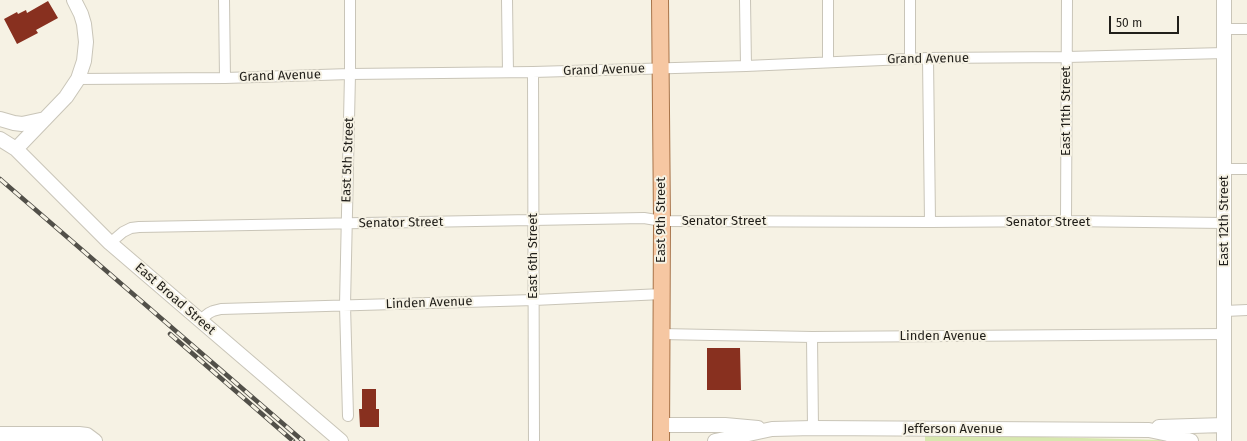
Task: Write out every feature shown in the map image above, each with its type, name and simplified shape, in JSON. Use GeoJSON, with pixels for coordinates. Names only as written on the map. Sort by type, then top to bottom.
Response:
{"type":"FeatureCollection","features":[{"type":"Feature","properties":{"kind":"main road","name":"East 9th Street"},"geometry":{"type":"LineString","coordinates":[[660,0],[662,221],[661,441]]}},
{"type":"Feature","properties":{"kind":"street"},"geometry":{"type":"LineString","coordinates":[[16,149],[66,97],[78,79],[84,60],[86,42],[84,24],[74,0]]}},
{"type":"Feature","properties":{"kind":"street"},"geometry":{"type":"LineString","coordinates":[[224,0],[225,78]]}},
{"type":"Feature","properties":{"kind":"street","name":"East 5th Street"},"geometry":{"type":"LineString","coordinates":[[348,416],[345,305],[350,74],[350,0]]}},
{"type":"Feature","properties":{"kind":"street"},"geometry":{"type":"LineString","coordinates":[[507,0],[508,72]]}},
{"type":"Feature","properties":{"kind":"street"},"geometry":{"type":"LineString","coordinates":[[745,0],[746,66]]}},
{"type":"Feature","properties":{"kind":"street"},"geometry":{"type":"LineString","coordinates":[[828,0],[828,62]]}},
{"type":"Feature","properties":{"kind":"street"},"geometry":{"type":"LineString","coordinates":[[910,0],[910,59]]}},
{"type":"Feature","properties":{"kind":"street","name":"East 11th Street"},"geometry":{"type":"LineString","coordinates":[[1066,221],[1067,0]]}},
{"type":"Feature","properties":{"kind":"street","name":"East 12th Street"},"geometry":{"type":"LineString","coordinates":[[1224,0],[1224,441]]}},
{"type":"Feature","properties":{"kind":"street"},"geometry":{"type":"LineString","coordinates":[[1224,29],[1247,29]]}},
{"type":"Feature","properties":{"kind":"street","name":"Grand Avenue"},"geometry":{"type":"LineString","coordinates":[[78,79],[225,78],[350,74],[533,72],[746,66],[928,58],[1067,57],[1224,53]]}},
{"type":"Feature","properties":{"kind":"street"},"geometry":{"type":"LineString","coordinates":[[928,58],[930,222]]}},
{"type":"Feature","properties":{"kind":"street","name":"East 6th Street"},"geometry":{"type":"LineString","coordinates":[[533,72],[534,441]]}},
{"type":"Feature","properties":{"kind":"street"},"geometry":{"type":"LineString","coordinates":[[0,119],[22,124],[45,119]]}},
{"type":"Feature","properties":{"kind":"street","name":"East Broad Street"},"geometry":{"type":"LineString","coordinates":[[0,125],[6,131],[16,149]]}},
{"type":"Feature","properties":{"kind":"street","name":"East Broad Street"},"geometry":{"type":"LineString","coordinates":[[0,139],[16,149],[110,243],[341,441]]}},
{"type":"Feature","properties":{"kind":"street"},"geometry":{"type":"LineString","coordinates":[[1224,169],[1247,169]]}},
{"type":"Feature","properties":{"kind":"street","name":"Senator Street"},"geometry":{"type":"LineString","coordinates":[[110,243],[130,228],[139,227],[644,218],[662,221],[1066,221],[1224,223]]}},
{"type":"Feature","properties":{"kind":"street","name":"Linden Avenue"},"geometry":{"type":"LineString","coordinates":[[200,320],[213,310],[221,309],[534,300],[662,294]]}},
{"type":"Feature","properties":{"kind":"street"},"geometry":{"type":"LineString","coordinates":[[1225,311],[1247,310]]}},
{"type":"Feature","properties":{"kind":"street","name":"Linden Avenue"},"geometry":{"type":"LineString","coordinates":[[661,334],[812,337],[1225,334]]}},
{"type":"Feature","properties":{"kind":"street"},"geometry":{"type":"LineString","coordinates":[[812,337],[812,428]]}},
{"type":"Feature","properties":{"kind":"street"},"geometry":{"type":"LineString","coordinates":[[661,425],[737,426],[772,429]]}},
{"type":"Feature","properties":{"kind":"street"},"geometry":{"type":"LineString","coordinates":[[1139,430],[1164,427],[1224,425]]}},
{"type":"Feature","properties":{"kind":"street","name":"Jefferson Avenue"},"geometry":{"type":"LineString","coordinates":[[715,441],[772,429],[812,428],[1139,430],[1157,431],[1191,441]]}},
{"type":"Feature","properties":{"kind":"street"},"geometry":{"type":"LineString","coordinates":[[0,434],[78,434],[95,440]]}},
{"type":"Feature","properties":{"kind":"green space"},"geometry":{"type":"Polygon","coordinates":[[[925,434],[1160,440],[1162,441],[925,441],[925,434]]]}},
{"type":"Feature","properties":{"kind":"building"},"geometry":{"type":"Polygon","coordinates":[[[48,1],[58,18],[36,30],[38,33],[17,44],[4,19],[17,12],[18,14],[26,10],[27,13],[48,1]]]}},
{"type":"Feature","properties":{"kind":"building"},"geometry":{"type":"Polygon","coordinates":[[[707,348],[740,348],[741,390],[707,390],[707,348]]]}},
{"type":"Feature","properties":{"kind":"building"},"geometry":{"type":"Polygon","coordinates":[[[362,389],[376,389],[376,409],[379,409],[379,427],[360,427],[359,409],[362,409],[362,389]]]}},
{"type":"Feature","properties":{"kind":"railway"},"geometry":{"type":"LineString","coordinates":[[0,179],[303,441]]}},
{"type":"Feature","properties":{"kind":"railway"},"geometry":{"type":"LineString","coordinates":[[170,334],[293,441]]}}]}
